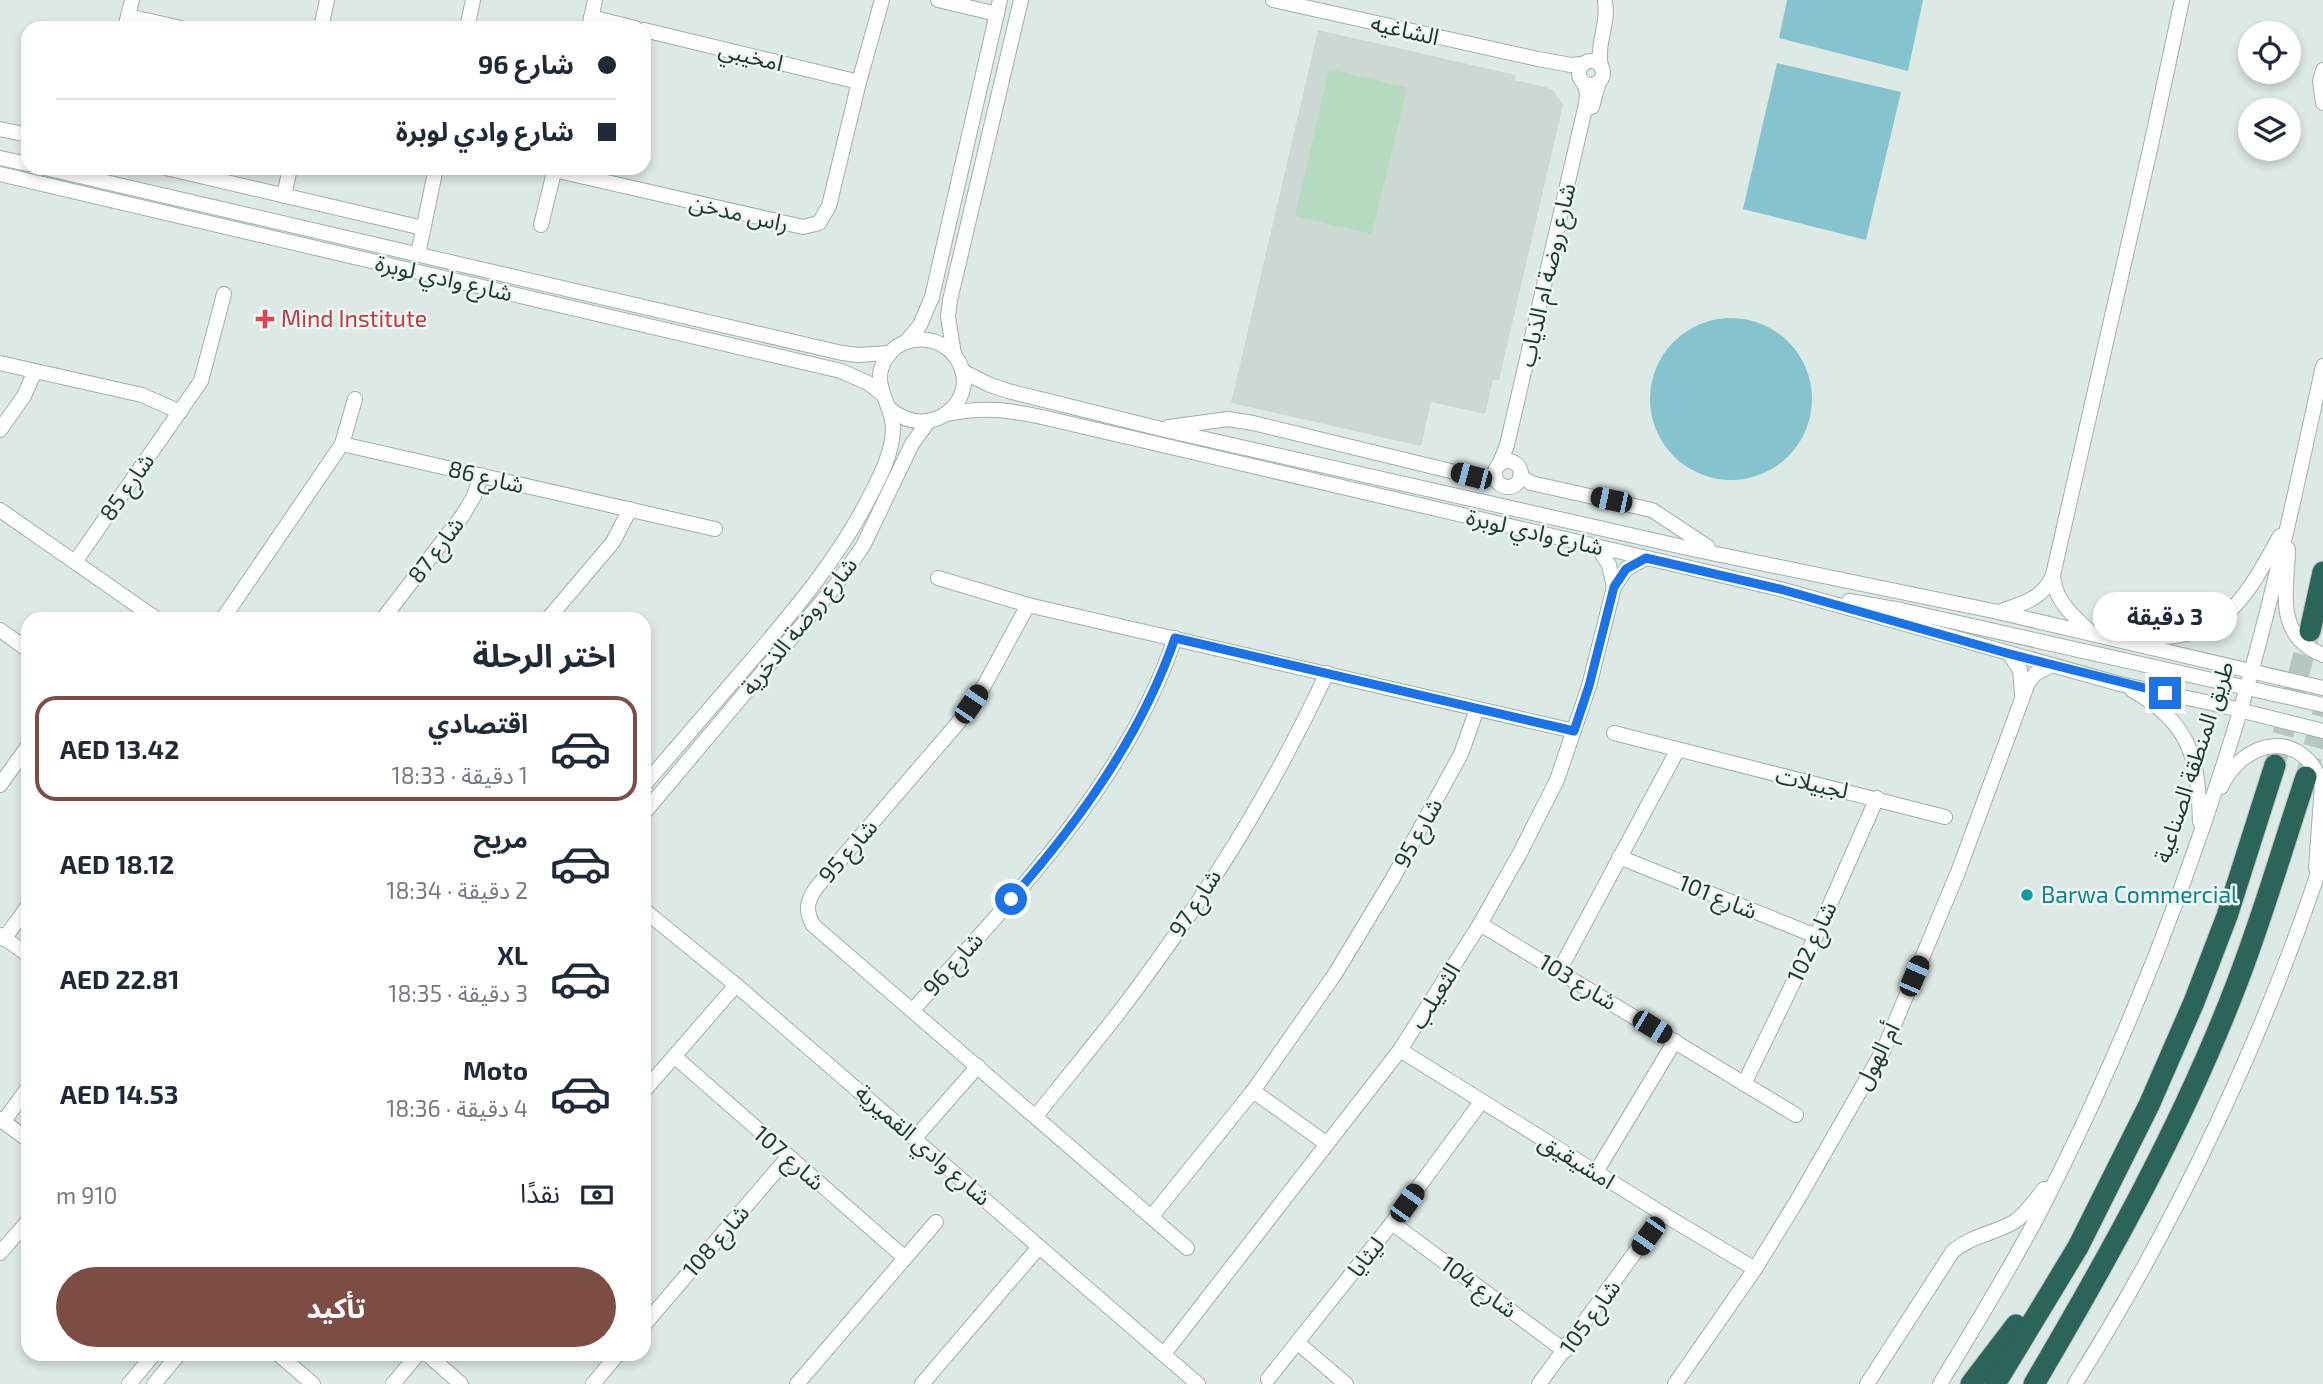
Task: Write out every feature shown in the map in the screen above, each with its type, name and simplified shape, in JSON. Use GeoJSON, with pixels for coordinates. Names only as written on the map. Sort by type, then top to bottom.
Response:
{"type":"FeatureCollection","features":[{"type":"Feature","properties":{"kind":"highway"},"geometry":{"type":"LineString","coordinates":[[2310,631],[2323,572]]}},
{"type":"Feature","properties":{"kind":"highway"},"geometry":{"type":"LineString","coordinates":[[1995,1384],[2078,1247],[2149,1105],[2194,1002],[2227,916],[2275,765]]}},
{"type":"Feature","properties":{"kind":"highway"},"geometry":{"type":"LineString","coordinates":[[2034,1384],[2133,1211],[2172,1133],[2237,984],[2306,777]]}},
{"type":"Feature","properties":{"kind":"highway"},"geometry":{"type":"LineString","coordinates":[[1971,1384],[2040,1292],[2078,1247]]}},
{"type":"Feature","properties":{"kind":"street"},"geometry":{"type":"LineString","coordinates":[[127,21],[132,0]]}},
{"type":"Feature","properties":{"kind":"street"},"geometry":{"type":"LineString","coordinates":[[322,21],[327,0]]}},
{"type":"Feature","properties":{"kind":"street"},"geometry":{"type":"LineString","coordinates":[[468,21],[473,0]]}},
{"type":"Feature","properties":{"kind":"street"},"geometry":{"type":"LineString","coordinates":[[590,21],[595,0]]}},
{"type":"Feature","properties":{"kind":"street","name":"راس مدخن"},"geometry":{"type":"LineString","coordinates":[[580,175],[803,227],[820,223],[829,206],[882,0]]}},
{"type":"Feature","properties":{"kind":"street"},"geometry":{"type":"LineString","coordinates":[[939,0],[998,7],[932,297],[920,325],[906,342],[890,353],[880,373],[882,394],[890,409],[907,420],[928,422],[947,414],[961,394],[964,383],[954,354],[948,317],[950,300],[1021,0]]}},
{"type":"Feature","properties":{"kind":"street","name":"الشاغيه"},"geometry":{"type":"LineString","coordinates":[[1273,0],[1538,59],[1571,65],[1584,63]]}},
{"type":"Feature","properties":{"kind":"street"},"geometry":{"type":"LineString","coordinates":[[1998,612],[2040,595],[2048,587],[2053,575],[2182,0]]}},
{"type":"Feature","properties":{"kind":"street","name":"شارع روضة ام الذياب"},"geometry":{"type":"LineString","coordinates":[[1591,78],[1579,70],[1591,53],[1605,1]]}},
{"type":"Feature","properties":{"kind":"street","name":"شارع روضة ام الذياب"},"geometry":{"type":"LineString","coordinates":[[1507,469],[1507,445],[1599,50],[1606,17],[1605,1]]}},
{"type":"Feature","properties":{"kind":"street","name":"امخيبي"},"geometry":{"type":"LineString","coordinates":[[651,32],[859,82]]}},
{"type":"Feature","properties":{"kind":"street","name":"الشاغيه"},"geometry":{"type":"LineString","coordinates":[[1538,59],[1543,66],[1591,78]]}},
{"type":"Feature","properties":{"kind":"street"},"geometry":{"type":"LineString","coordinates":[[2322,75],[2323,103]]}},
{"type":"Feature","properties":{"kind":"street"},"geometry":{"type":"LineString","coordinates":[[0,129],[21,134]]}},
{"type":"Feature","properties":{"kind":"street"},"geometry":{"type":"LineString","coordinates":[[0,158],[21,162]]}},
{"type":"Feature","properties":{"kind":"street","name":"شارع وادي لوبرة"},"geometry":{"type":"LineString","coordinates":[[0,173],[841,371],[868,383],[882,394]]}},
{"type":"Feature","properties":{"kind":"street","name":"شارع وادي لوبرة"},"geometry":{"type":"LineString","coordinates":[[75,175],[842,353],[890,353]]}},
{"type":"Feature","properties":{"kind":"street","name":"شارع وادي لوبرة"},"geometry":{"type":"LineString","coordinates":[[196,175],[423,228]]}},
{"type":"Feature","properties":{"kind":"street"},"geometry":{"type":"LineString","coordinates":[[284,196],[288,175]]}},
{"type":"Feature","properties":{"kind":"street"},"geometry":{"type":"LineString","coordinates":[[418,254],[434,175]]}},
{"type":"Feature","properties":{"kind":"street","name":"راس مدخن"},"geometry":{"type":"LineString","coordinates":[[541,225],[553,175]]}},
{"type":"Feature","properties":{"kind":"street"},"geometry":{"type":"LineString","coordinates":[[0,187],[19,178]]}},
{"type":"Feature","properties":{"kind":"street","name":"شارع 85"},"geometry":{"type":"LineString","coordinates":[[75,562],[201,381],[224,295]]}},
{"type":"Feature","properties":{"kind":"street"},"geometry":{"type":"LineString","coordinates":[[906,342],[926,339],[937,342],[954,354]]}},
{"type":"Feature","properties":{"kind":"street"},"geometry":{"type":"LineString","coordinates":[[0,363],[142,395],[180,412]]}},
{"type":"Feature","properties":{"kind":"street","name":"طريق المنطقة الصناعية"},"geometry":{"type":"LineString","coordinates":[[1940,1384],[2015,1258],[2067,1158],[2117,1048],[2159,945],[2200,834],[2240,710],[2289,520],[2323,366]]}},
{"type":"Feature","properties":{"kind":"street"},"geometry":{"type":"LineString","coordinates":[[0,430],[24,396],[35,371]]}},
{"type":"Feature","properties":{"kind":"street","name":"شارع وادي لوبرة"},"geometry":{"type":"LineString","coordinates":[[962,371],[1008,391],[1161,429],[1678,546],[1998,612],[2323,688]]}},
{"type":"Feature","properties":{"kind":"street"},"geometry":{"type":"LineString","coordinates":[[227,612],[342,444],[355,399]]}},
{"type":"Feature","properties":{"kind":"street","name":"شارع وادي لوبرة"},"geometry":{"type":"LineString","coordinates":[[947,414],[983,408],[1003,409],[1780,589],[2120,684],[2323,731]]}},
{"type":"Feature","properties":{"kind":"street","name":"شارع روضة الذخرية"},"geometry":{"type":"LineString","coordinates":[[651,778],[790,615],[846,542],[888,454],[893,427],[890,409]]}},
{"type":"Feature","properties":{"kind":"street"},"geometry":{"type":"LineString","coordinates":[[1161,429],[1228,419],[1471,476],[1489,477],[1507,469],[1531,483],[1652,510],[1709,548],[1736,551],[1791,568]]}},
{"type":"Feature","properties":{"kind":"street","name":"شارع روضة الذخرية"},"geometry":{"type":"LineString","coordinates":[[651,805],[835,586],[863,546],[912,444],[928,422]]}},
{"type":"Feature","properties":{"kind":"street","name":"شارع 86"},"geometry":{"type":"LineString","coordinates":[[342,444],[716,529]]}},
{"type":"Feature","properties":{"kind":"street","name":"شارع 87"},"geometry":{"type":"LineString","coordinates":[[388,612],[463,515],[474,496],[481,475]]}},
{"type":"Feature","properties":{"kind":"street"},"geometry":{"type":"LineString","coordinates":[[554,612],[606,552],[630,509]]}},
{"type":"Feature","properties":{"kind":"street"},"geometry":{"type":"LineString","coordinates":[[0,510],[147,612]]}},
{"type":"Feature","properties":{"kind":"street"},"geometry":{"type":"LineString","coordinates":[[2120,641],[2183,635],[2215,624],[2229,613],[2251,585],[2289,520]]}},
{"type":"Feature","properties":{"kind":"street"},"geometry":{"type":"LineString","coordinates":[[2289,520],[2286,602],[2288,620],[2301,643],[2323,655]]}},
{"type":"Feature","properties":{"kind":"street"},"geometry":{"type":"LineString","coordinates":[[1597,546],[1609,565],[1614,587]]}},
{"type":"Feature","properties":{"kind":"street","name":"الثعيلب"},"geometry":{"type":"LineString","coordinates":[[1164,1354],[1400,1050],[1480,924],[1557,780],[1589,686],[1614,587],[1626,569],[1646,558]]}},
{"type":"Feature","properties":{"kind":"street"},"geometry":{"type":"LineString","coordinates":[[2053,575],[2054,589],[2059,600],[2091,633]]}},
{"type":"Feature","properties":{"kind":"street"},"geometry":{"type":"LineString","coordinates":[[937,578],[1028,605],[1574,731]]}},
{"type":"Feature","properties":{"kind":"street"},"geometry":{"type":"LineString","coordinates":[[1780,589],[1901,610],[2323,705]]}},
{"type":"Feature","properties":{"kind":"street","name":"شارع 95"},"geometry":{"type":"LineString","coordinates":[[1028,605],[1010,640],[958,723],[810,898],[807,908],[813,925],[1187,1248]]}},
{"type":"Feature","properties":{"kind":"street"},"geometry":{"type":"LineString","coordinates":[[0,630],[21,645]]}},
{"type":"Feature","properties":{"kind":"street","name":"شارع 96"},"geometry":{"type":"LineString","coordinates":[[912,1010],[1024,884],[1063,836],[1105,777],[1140,719],[1175,638]]}},
{"type":"Feature","properties":{"kind":"street","name":"أم الهول"},"geometry":{"type":"LineString","coordinates":[[2010,654],[2023,681],[2022,699]]}},
{"type":"Feature","properties":{"kind":"street","name":"أم الهول"},"geometry":{"type":"LineString","coordinates":[[1675,1384],[1755,1269],[1884,1049],[1958,872],[2028,683],[2035,674],[2052,665]]}},
{"type":"Feature","properties":{"kind":"street","name":"شارع 97"},"geometry":{"type":"LineString","coordinates":[[1036,1116],[1138,987],[1186,919],[1285,758],[1327,673]]}},
{"type":"Feature","properties":{"kind":"street"},"geometry":{"type":"LineString","coordinates":[[2120,684],[2154,703],[2181,731],[2196,771],[2200,834]]}},
{"type":"Feature","properties":{"kind":"street"},"geometry":{"type":"LineString","coordinates":[[2240,710],[2246,702],[2257,697],[2323,712]]}},
{"type":"Feature","properties":{"kind":"street","name":"شارع 95"},"geometry":{"type":"LineString","coordinates":[[1152,1216],[1253,1091],[1335,974],[1393,878],[1461,754],[1476,709]]}},
{"type":"Feature","properties":{"kind":"street","name":"لجبيلات"},"geometry":{"type":"LineString","coordinates":[[1614,733],[1945,817]]}},
{"type":"Feature","properties":{"kind":"street"},"geometry":{"type":"LineString","coordinates":[[2200,834],[2226,777],[2242,757],[2263,747],[2290,748],[2309,760],[2322,785],[2319,878]]}},
{"type":"Feature","properties":{"kind":"street"},"geometry":{"type":"LineString","coordinates":[[1559,971],[1677,751]]}},
{"type":"Feature","properties":{"kind":"street"},"geometry":{"type":"LineString","coordinates":[[0,785],[21,756]]}},
{"type":"Feature","properties":{"kind":"street","name":"شارع 102"},"geometry":{"type":"LineString","coordinates":[[1744,1084],[1816,936],[1877,799]]}},
{"type":"Feature","properties":{"kind":"street","name":"شارع 101"},"geometry":{"type":"LineString","coordinates":[[1619,857],[1816,936]]}},
{"type":"Feature","properties":{"kind":"street"},"geometry":{"type":"LineString","coordinates":[[2074,1384],[2146,1261],[2207,1142],[2266,1011],[2319,878],[2323,858]]}},
{"type":"Feature","properties":{"kind":"street"},"geometry":{"type":"LineString","coordinates":[[21,914],[2,937],[21,950]]}},
{"type":"Feature","properties":{"kind":"street","name":"شارع وادي القميرية"},"geometry":{"type":"LineString","coordinates":[[651,916],[915,1138],[1198,1384]]}},
{"type":"Feature","properties":{"kind":"street","name":"شارع 103"},"geometry":{"type":"LineString","coordinates":[[1480,924],[1796,1115]]}},
{"type":"Feature","properties":{"kind":"street"},"geometry":{"type":"LineString","coordinates":[[651,1083],[736,985]]}},
{"type":"Feature","properties":{"kind":"street"},"geometry":{"type":"LineString","coordinates":[[1596,1172],[1675,1041]]}},
{"type":"Feature","properties":{"kind":"street","name":"امشيقيق"},"geometry":{"type":"LineString","coordinates":[[1400,1050],[1755,1269]]}},
{"type":"Feature","properties":{"kind":"street","name":"شارع 107"},"geometry":{"type":"LineString","coordinates":[[674,1056],[905,1258]]}},
{"type":"Feature","properties":{"kind":"street"},"geometry":{"type":"LineString","coordinates":[[915,1138],[978,1066]]}},
{"type":"Feature","properties":{"kind":"street"},"geometry":{"type":"LineString","coordinates":[[1253,1091],[1327,1144]]}},
{"type":"Feature","properties":{"kind":"street"},"geometry":{"type":"LineString","coordinates":[[21,1097],[2,1120],[21,1135]]}},
{"type":"Feature","properties":{"kind":"street","name":"ليثايا"},"geometry":{"type":"LineString","coordinates":[[1268,1379],[1392,1223],[1481,1102]]}},
{"type":"Feature","properties":{"kind":"street","name":"شارع 108"},"geometry":{"type":"LineString","coordinates":[[651,1317],[788,1157]]}},
{"type":"Feature","properties":{"kind":"street","name":"طريق المنطقة الصناعية"},"geometry":{"type":"LineString","coordinates":[[1867,1384],[1953,1251],[1965,1241],[2014,1222],[2067,1158]]}},
{"type":"Feature","properties":{"kind":"street","name":"شارع 105"},"geometry":{"type":"LineString","coordinates":[[1539,1384],[1663,1214]]}},
{"type":"Feature","properties":{"kind":"street"},"geometry":{"type":"LineString","coordinates":[[797,1384],[936,1222]]}},
{"type":"Feature","properties":{"kind":"street","name":"شارع 104"},"geometry":{"type":"LineString","coordinates":[[1392,1223],[1565,1351]]}},
{"type":"Feature","properties":{"kind":"street"},"geometry":{"type":"LineString","coordinates":[[0,1253],[21,1229]]}},
{"type":"Feature","properties":{"kind":"street"},"geometry":{"type":"LineString","coordinates":[[922,1384],[1039,1247]]}},
{"type":"Feature","properties":{"kind":"street"},"geometry":{"type":"LineString","coordinates":[[1298,1343],[1346,1384]]}},
{"type":"Feature","properties":{"kind":"street"},"geometry":{"type":"LineString","coordinates":[[129,1384],[148,1361]]}},
{"type":"Feature","properties":{"kind":"street"},"geometry":{"type":"LineString","coordinates":[[153,1384],[173,1361]]}},
{"type":"Feature","properties":{"kind":"street"},"geometry":{"type":"LineString","coordinates":[[286,1361],[313,1384]]}},
{"type":"Feature","properties":{"kind":"street"},"geometry":{"type":"LineString","coordinates":[[393,1384],[412,1361]]}},
{"type":"Feature","properties":{"kind":"street"},"geometry":{"type":"LineString","coordinates":[[435,1361],[461,1384]]}},
{"type":"Feature","properties":{"kind":"street"},"geometry":{"type":"LineString","coordinates":[[593,1384],[612,1361]]}},
{"type":"Feature","properties":{"kind":"shaded area"},"geometry":{"type":"Polygon","coordinates":[[[1318,30],[1516,75],[1515,80],[1552,89],[1563,105],[1499,380],[1493,380],[1485,414],[1431,402],[1421,446],[1231,403],[1318,30]]]}},
{"type":"Feature","properties":{"kind":"green space"},"geometry":{"type":"Polygon","coordinates":[[[1329,69],[1407,88],[1372,234],[1295,216],[1329,69]]]}},
{"type":"Feature","properties":{"kind":"water"},"geometry":{"type":"Polygon","coordinates":[[[1787,0],[1923,0],[1908,71],[1779,38],[1787,0]]]}},
{"type":"Feature","properties":{"kind":"water"},"geometry":{"type":"Polygon","coordinates":[[[1777,63],[1901,92],[1866,240],[1743,209],[1777,63]]]}},
{"type":"Feature","properties":{"kind":"water"},"geometry":{"type":"Polygon","coordinates":[[[1731,318],[1762,324],[1789,341],[1806,368],[1812,399],[1806,430],[1789,457],[1762,474],[1731,480],[1700,474],[1673,457],[1656,430],[1650,399],[1656,368],[1673,341],[1700,324],[1731,318]]]}},
{"type":"Feature","properties":{"kind":"tunnel"},"geometry":{"type":"LineString","coordinates":[[2275,765],[2310,631]]}},
{"type":"Feature","properties":{"kind":"tunnel"},"geometry":{"type":"LineString","coordinates":[[2306,777],[2323,712]]}},
{"type":"Feature","properties":{"kind":"place","name":"Mind Institute"},"geometry":{"type":"Point","coordinates":[265,319]}},
{"type":"Feature","properties":{"kind":"place","name":"Barwa Commercial"},"geometry":{"type":"Point","coordinates":[2027,895]}},
{"type":"Feature","properties":{"kind":"route"},"geometry":{"type":"LineString","coordinates":[[1011,899],[1063,836],[1105,777],[1140,719],[1175,638],[1574,731],[1589,686],[1614,587],[1626,569],[1646,558],[1780,589],[2120,684],[2165,693]]}}]}
